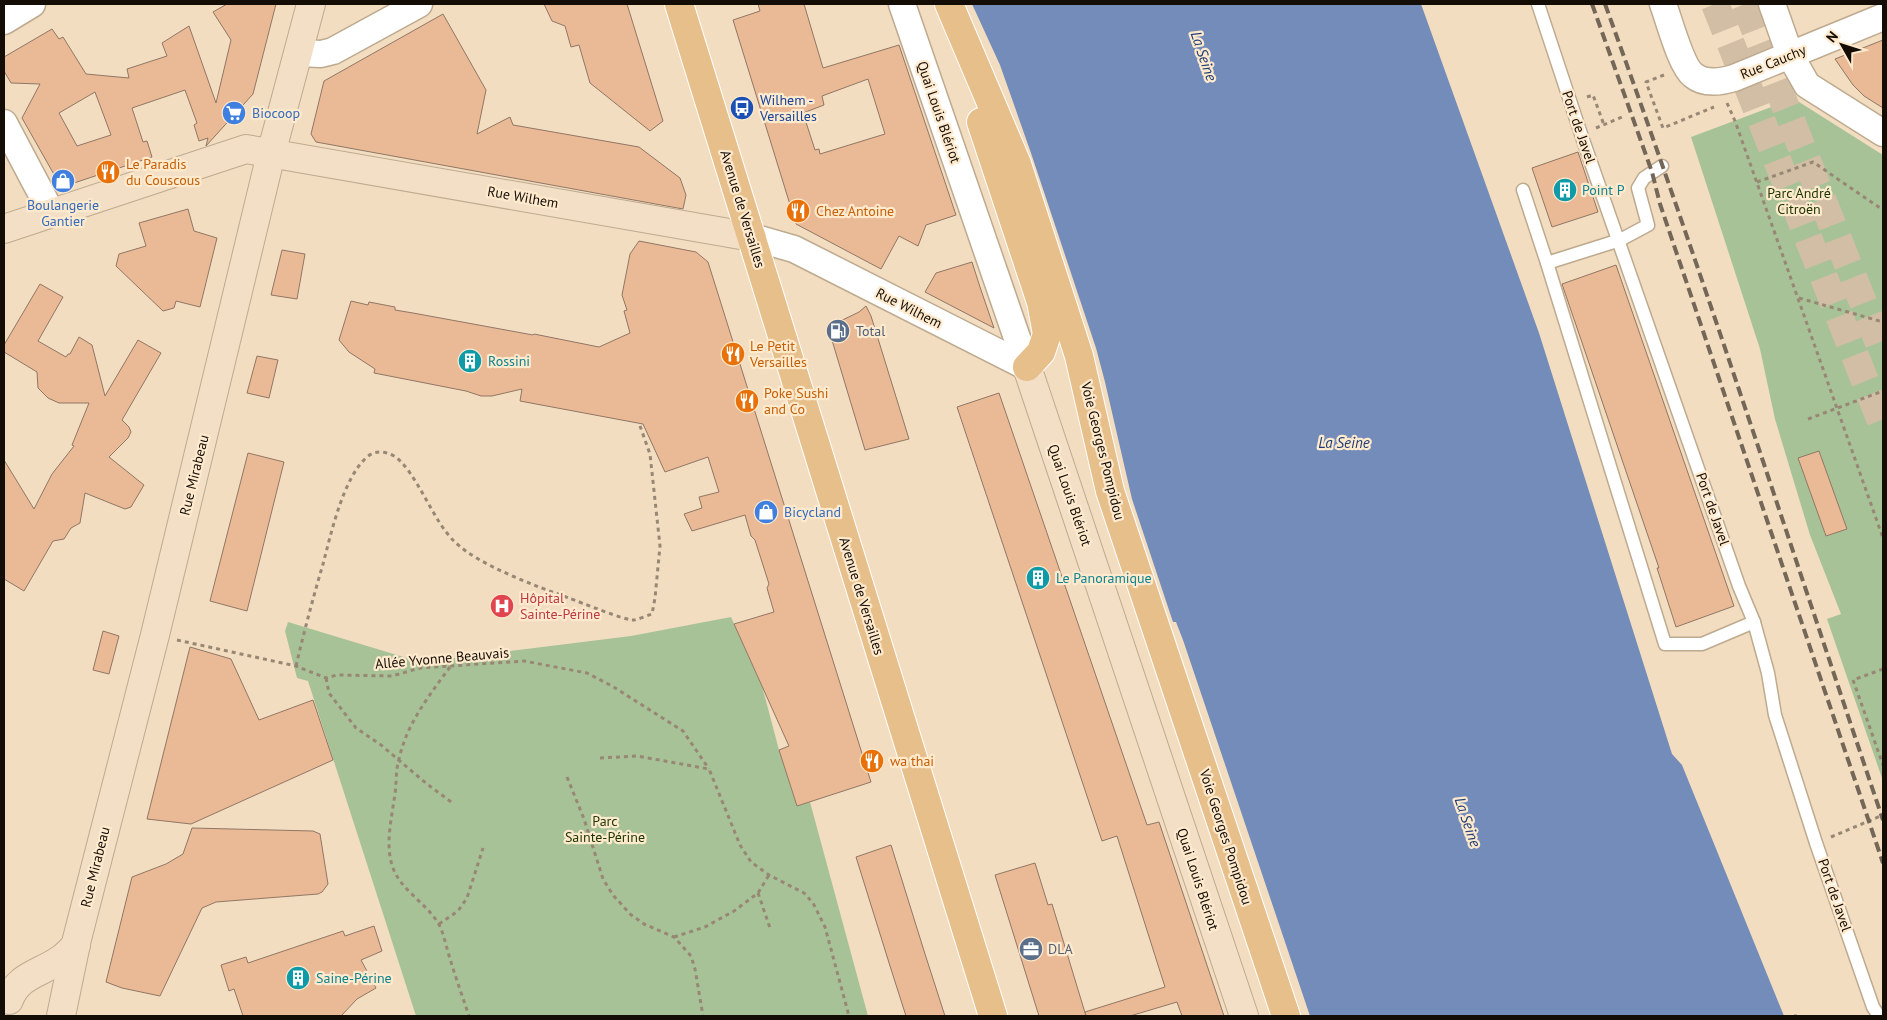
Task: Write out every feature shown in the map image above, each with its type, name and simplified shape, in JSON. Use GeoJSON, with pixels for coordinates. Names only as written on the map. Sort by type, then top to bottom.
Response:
{"type":"FeatureCollection","features":[{"type":"Feature","properties":{"kind":"main road","name":"Avenue de Versailles"},"geometry":{"type":"LineString","coordinates":[[679,4],[993,1016]]}},
{"type":"Feature","properties":{"kind":"main road","name":"Voie Georges Pompidou"},"geometry":{"type":"LineString","coordinates":[[948,4],[1017,164],[1079,356],[1110,491],[1286,1016]]}},
{"type":"Feature","properties":{"kind":"main road"},"geometry":{"type":"LineString","coordinates":[[965,42],[978,112],[1041,302],[1047,334],[1041,352],[1027,367]]}},
{"type":"Feature","properties":{"kind":"street"},"geometry":{"type":"LineString","coordinates":[[4,22],[32,4]]}},
{"type":"Feature","properties":{"kind":"street","name":"Rue Mirabeau"},"geometry":{"type":"LineString","coordinates":[[63,1010],[76,945],[155,635],[271,154],[310,4]]}},
{"type":"Feature","properties":{"kind":"street"},"geometry":{"type":"LineString","coordinates":[[298,52],[321,54],[333,51],[419,4]]}},
{"type":"Feature","properties":{"kind":"street","name":"Quai Louis Blériot"},"geometry":{"type":"LineString","coordinates":[[902,4],[1027,367],[1244,1016]]}},
{"type":"Feature","properties":{"kind":"street"},"geometry":{"type":"LineString","coordinates":[[1663,4],[1688,70],[1717,94]]}},
{"type":"Feature","properties":{"kind":"street"},"geometry":{"type":"LineString","coordinates":[[1772,4],[1790,55],[1807,85],[1883,133]]}},
{"type":"Feature","properties":{"kind":"street","name":"Rue Cauchy"},"geometry":{"type":"LineString","coordinates":[[1717,94],[1734,78],[1883,17]]}},
{"type":"Feature","properties":{"kind":"street"},"geometry":{"type":"LineString","coordinates":[[4,123],[51,212]]}},
{"type":"Feature","properties":{"kind":"street","name":"Rue Wilhem"},"geometry":{"type":"LineString","coordinates":[[4,229],[246,149],[752,237],[794,249],[1027,367]]}},
{"type":"Feature","properties":{"kind":"street"},"geometry":{"type":"LineString","coordinates":[[9,1000],[15,987],[20,982],[58,961],[76,945]]}},
{"type":"Feature","properties":{"kind":"street"},"geometry":{"type":"LineString","coordinates":[[37,971],[47,972],[59,977],[63,1010]]}},
{"type":"Feature","properties":{"kind":"lane","name":"Port de Javel"},"geometry":{"type":"LineString","coordinates":[[1538,4],[1581,134],[1620,240],[1739,586],[1754,622],[1768,673],[1775,715],[1816,843],[1873,1007],[1879,1016]]}},
{"type":"Feature","properties":{"kind":"lane"},"geometry":{"type":"LineString","coordinates":[[1547,263],[1620,240],[1648,225],[1638,188],[1644,178],[1662,166]]}},
{"type":"Feature","properties":{"kind":"lane"},"geometry":{"type":"LineString","coordinates":[[1523,190],[1665,644],[1702,644],[1754,622]]}},
{"type":"Feature","properties":{"kind":"path"},"geometry":{"type":"LineString","coordinates":[[1657,78],[1646,82],[1663,128],[1717,94]]}},
{"type":"Feature","properties":{"kind":"path"},"geometry":{"type":"LineString","coordinates":[[1589,105],[1586,97],[1593,95],[1604,125]]}},
{"type":"Feature","properties":{"kind":"path"},"geometry":{"type":"LineString","coordinates":[[1595,120],[1597,128],[1622,118]]}},
{"type":"Feature","properties":{"kind":"path"},"geometry":{"type":"LineString","coordinates":[[1735,121],[1883,538]]}},
{"type":"Feature","properties":{"kind":"path"},"geometry":{"type":"LineString","coordinates":[[1757,182],[1813,162],[1883,210]]}},
{"type":"Feature","properties":{"kind":"path"},"geometry":{"type":"LineString","coordinates":[[1799,298],[1883,322]]}},
{"type":"Feature","properties":{"kind":"path"},"geometry":{"type":"LineString","coordinates":[[1808,419],[1883,391]]}},
{"type":"Feature","properties":{"kind":"path"},"geometry":{"type":"LineString","coordinates":[[296,666],[338,508],[352,477],[362,461],[368,455],[377,451],[396,457],[408,469],[432,510],[454,542],[474,556],[544,590],[633,620],[652,614],[660,546],[650,454],[640,426]]}},
{"type":"Feature","properties":{"kind":"path","name":"Allée Yvonne Beauvais"},"geometry":{"type":"LineString","coordinates":[[175,639],[296,666],[326,678],[337,675],[392,676],[420,668],[524,661],[587,673],[612,686],[682,731],[709,769],[740,845],[751,862],[770,875],[804,893],[816,908],[824,927],[849,1016]]}},
{"type":"Feature","properties":{"kind":"path"},"geometry":{"type":"LineString","coordinates":[[451,666],[414,718],[398,760],[390,820],[390,849],[393,868],[407,889],[425,905],[439,924],[469,1016]]}},
{"type":"Feature","properties":{"kind":"path"},"geometry":{"type":"LineString","coordinates":[[1883,669],[1853,680],[1883,765]]}},
{"type":"Feature","properties":{"kind":"path"},"geometry":{"type":"LineString","coordinates":[[326,678],[329,693],[356,728],[381,745],[454,804]]}},
{"type":"Feature","properties":{"kind":"path"},"geometry":{"type":"LineString","coordinates":[[600,758],[637,756],[709,769]]}},
{"type":"Feature","properties":{"kind":"path"},"geometry":{"type":"LineString","coordinates":[[567,777],[584,819],[603,879],[612,895],[630,914],[644,924],[674,936],[691,956],[703,1016]]}},
{"type":"Feature","properties":{"kind":"path"},"geometry":{"type":"LineString","coordinates":[[1816,843],[1883,815]]}},
{"type":"Feature","properties":{"kind":"path"},"geometry":{"type":"LineString","coordinates":[[439,924],[458,911],[467,898],[483,848]]}},
{"type":"Feature","properties":{"kind":"path"},"geometry":{"type":"LineString","coordinates":[[674,936],[705,927],[734,911],[758,893],[770,875]]}},
{"type":"Feature","properties":{"kind":"path"},"geometry":{"type":"LineString","coordinates":[[758,893],[770,928]]}},
{"type":"Feature","properties":{"kind":"green space","name":"Parc André Citroën"},"geometry":{"type":"Polygon","coordinates":[[[1788,95],[1883,155],[1883,781],[1827,619],[1841,614],[1810,535],[1775,419],[1760,349],[1691,137],[1782,103],[1788,95]]]}},
{"type":"Feature","properties":{"kind":"green space","name":"Parc Sainte-Périne"},"geometry":{"type":"Polygon","coordinates":[[[731,617],[762,686],[779,750],[797,806],[810,802],[868,1016],[416,1016],[308,681],[297,678],[285,631],[288,622],[420,662],[631,636],[731,617]]]}},
{"type":"Feature","properties":{"kind":"water","name":"La Seine"},"geometry":{"type":"Polygon","coordinates":[[[972,4],[1421,4],[1539,333],[1672,754],[1682,765],[1784,1016],[1310,1016],[1183,640],[1176,622],[1173,622],[1132,499],[1096,348],[1031,153],[1000,65],[972,4]]]}},
{"type":"Feature","properties":{"kind":"building"},"geometry":{"type":"Polygon","coordinates":[[[227,4],[276,4],[253,94],[206,146],[208,138],[199,141],[194,125],[197,123],[185,90],[132,108],[143,142],[147,141],[152,157],[71,184],[56,178],[22,118],[40,84],[11,83],[4,71],[4,57],[52,29],[59,39],[63,37],[86,74],[129,78],[127,69],[167,56],[162,43],[189,26],[216,103],[231,40],[213,12],[227,4]],[[95,92],[59,113],[77,146],[111,135],[95,92]]]}},
{"type":"Feature","properties":{"kind":"building"},"geometry":{"type":"Polygon","coordinates":[[[544,4],[627,4],[663,121],[650,131],[590,83],[579,45],[571,47],[565,26],[552,21],[544,4]]]}},
{"type":"Feature","properties":{"kind":"building"},"geometry":{"type":"Polygon","coordinates":[[[758,4],[804,4],[823,68],[899,45],[956,215],[926,225],[918,246],[899,236],[881,269],[796,224],[733,20],[760,11],[758,4]],[[868,79],[822,96],[824,105],[803,113],[815,150],[819,149],[820,154],[885,134],[868,79]]]}},
{"type":"Feature","properties":{"kind":"building"},"geometry":{"type":"Polygon","coordinates":[[[443,14],[486,90],[477,134],[510,117],[513,125],[639,147],[680,178],[686,195],[683,209],[316,142],[311,134],[324,81],[443,14]]]}},
{"type":"Feature","properties":{"kind":"building"},"geometry":{"type":"Polygon","coordinates":[[[1883,40],[1883,108],[1864,96],[1853,85],[1835,59],[1883,40]]]}},
{"type":"Feature","properties":{"kind":"building","name":"Point P"},"geometry":{"type":"Polygon","coordinates":[[[1578,152],[1598,212],[1552,227],[1532,168],[1578,152]]]}},
{"type":"Feature","properties":{"kind":"building"},"geometry":{"type":"Polygon","coordinates":[[[188,209],[194,231],[217,238],[200,307],[176,301],[174,308],[163,311],[116,266],[119,254],[146,246],[139,223],[188,209]]]}},
{"type":"Feature","properties":{"kind":"building"},"geometry":{"type":"Polygon","coordinates":[[[639,241],[696,252],[708,262],[871,782],[797,806],[779,750],[789,746],[734,624],[774,612],[767,588],[769,584],[755,540],[751,536],[745,515],[692,531],[684,514],[702,508],[699,497],[719,492],[708,457],[665,472],[643,424],[520,401],[522,389],[492,396],[481,396],[466,391],[374,373],[375,369],[349,352],[339,340],[351,301],[368,305],[369,302],[395,307],[395,310],[599,347],[630,333],[624,311],[627,310],[622,295],[630,254],[639,241]]]}},
{"type":"Feature","properties":{"kind":"building"},"geometry":{"type":"Polygon","coordinates":[[[282,250],[305,254],[297,299],[271,295],[282,250]]]}},
{"type":"Feature","properties":{"kind":"building"},"geometry":{"type":"Polygon","coordinates":[[[972,262],[994,328],[925,292],[936,273],[972,262]]]}},
{"type":"Feature","properties":{"kind":"building"},"geometry":{"type":"Polygon","coordinates":[[[1616,265],[1734,606],[1676,627],[1657,568],[1659,568],[1562,284],[1616,265]]]}},
{"type":"Feature","properties":{"kind":"building"},"geometry":{"type":"Polygon","coordinates":[[[40,284],[63,297],[38,341],[66,357],[70,354],[79,337],[92,345],[105,396],[138,340],[161,353],[122,420],[131,432],[128,438],[109,457],[144,485],[131,507],[125,509],[85,493],[80,523],[71,528],[64,539],[53,541],[24,591],[4,579],[4,460],[34,509],[52,474],[74,446],[72,445],[89,403],[59,403],[48,398],[38,388],[37,372],[4,352],[4,345],[40,284]]]}},
{"type":"Feature","properties":{"kind":"building"},"geometry":{"type":"Polygon","coordinates":[[[866,306],[871,316],[909,439],[865,450],[828,327],[859,312],[866,306]]]}},
{"type":"Feature","properties":{"kind":"building"},"geometry":{"type":"Polygon","coordinates":[[[257,356],[278,360],[269,398],[247,393],[257,356]]]}},
{"type":"Feature","properties":{"kind":"building","name":"Le Panoramique"},"geometry":{"type":"Polygon","coordinates":[[[999,393],[1147,825],[1159,822],[1224,1016],[1182,1016],[1177,1002],[1130,1016],[1086,1016],[1085,1012],[1165,987],[1117,836],[1102,841],[957,407],[999,393]]]}},
{"type":"Feature","properties":{"kind":"building"},"geometry":{"type":"Polygon","coordinates":[[[1819,451],[1847,529],[1826,536],[1798,458],[1819,451]]]}},
{"type":"Feature","properties":{"kind":"building"},"geometry":{"type":"Polygon","coordinates":[[[248,453],[284,462],[247,611],[210,601],[248,453]]]}},
{"type":"Feature","properties":{"kind":"building"},"geometry":{"type":"Polygon","coordinates":[[[103,631],[119,636],[109,674],[93,670],[103,631]]]}},
{"type":"Feature","properties":{"kind":"building"},"geometry":{"type":"Polygon","coordinates":[[[190,647],[231,659],[259,720],[313,700],[333,760],[191,824],[147,819],[190,647]]]}},
{"type":"Feature","properties":{"kind":"building"},"geometry":{"type":"Polygon","coordinates":[[[192,828],[313,831],[320,834],[328,884],[318,894],[216,902],[202,908],[160,996],[122,988],[106,982],[132,877],[166,864],[183,854],[192,828]]]}},
{"type":"Feature","properties":{"kind":"building"},"geometry":{"type":"Polygon","coordinates":[[[891,845],[945,1016],[906,1016],[890,966],[856,857],[891,845]]]}},
{"type":"Feature","properties":{"kind":"building"},"geometry":{"type":"Polygon","coordinates":[[[1035,863],[1048,905],[1052,904],[1086,1016],[1039,1016],[995,875],[1035,863]]]}},
{"type":"Feature","properties":{"kind":"building","name":"Saine-Périne"},"geometry":{"type":"Polygon","coordinates":[[[374,926],[382,951],[361,960],[376,988],[357,999],[341,1016],[243,1016],[234,989],[229,991],[221,965],[246,957],[248,963],[343,931],[345,936],[374,926]]]}},
{"type":"Feature","properties":{"kind":"tunnel"},"geometry":{"type":"LineString","coordinates":[[1715,4],[1883,426]]}},
{"type":"Feature","properties":{"kind":"tunnel"},"geometry":{"type":"LineString","coordinates":[[1745,4],[1883,353]]}},
{"type":"Feature","properties":{"kind":"railway"},"geometry":{"type":"LineString","coordinates":[[1592,4],[1652,172],[1660,204],[1883,863]]}},
{"type":"Feature","properties":{"kind":"railway"},"geometry":{"type":"LineString","coordinates":[[1605,4],[1712,309],[1883,820]]}},
{"type":"Feature","properties":{"kind":"place","name":"Wilhem - Versailles"},"geometry":{"type":"Point","coordinates":[742,108]}},
{"type":"Feature","properties":{"kind":"place","name":"Biocoop"},"geometry":{"type":"Point","coordinates":[234,113]}},
{"type":"Feature","properties":{"kind":"place","name":"Le Paradis du Couscous"},"geometry":{"type":"Point","coordinates":[108,172]}},
{"type":"Feature","properties":{"kind":"place","name":"Boulangerie Gantier"},"geometry":{"type":"Point","coordinates":[63,181]}},
{"type":"Feature","properties":{"kind":"place","name":"Point P"},"geometry":{"type":"Point","coordinates":[1565,190]}},
{"type":"Feature","properties":{"kind":"place","name":"Chez Antoine"},"geometry":{"type":"Point","coordinates":[798,211]}},
{"type":"Feature","properties":{"kind":"place","name":"Total"},"geometry":{"type":"Point","coordinates":[838,331]}},
{"type":"Feature","properties":{"kind":"place","name":"Le Petit Versailles"},"geometry":{"type":"Point","coordinates":[733,354]}},
{"type":"Feature","properties":{"kind":"place","name":"Rossini"},"geometry":{"type":"Point","coordinates":[470,361]}},
{"type":"Feature","properties":{"kind":"place","name":"Poke Sushi and Co"},"geometry":{"type":"Point","coordinates":[747,401]}},
{"type":"Feature","properties":{"kind":"place","name":"Bicycland"},"geometry":{"type":"Point","coordinates":[766,512]}},
{"type":"Feature","properties":{"kind":"place","name":"Le Panoramique"},"geometry":{"type":"Point","coordinates":[1038,578]}},
{"type":"Feature","properties":{"kind":"place","name":"Hôpital Sainte-Périne"},"geometry":{"type":"Point","coordinates":[502,606]}},
{"type":"Feature","properties":{"kind":"place","name":"wa thai"},"geometry":{"type":"Point","coordinates":[872,761]}},
{"type":"Feature","properties":{"kind":"place","name":"DLA"},"geometry":{"type":"Point","coordinates":[1031,949]}},
{"type":"Feature","properties":{"kind":"place","name":"Saine-Périne"},"geometry":{"type":"Point","coordinates":[298,978]}}]}
